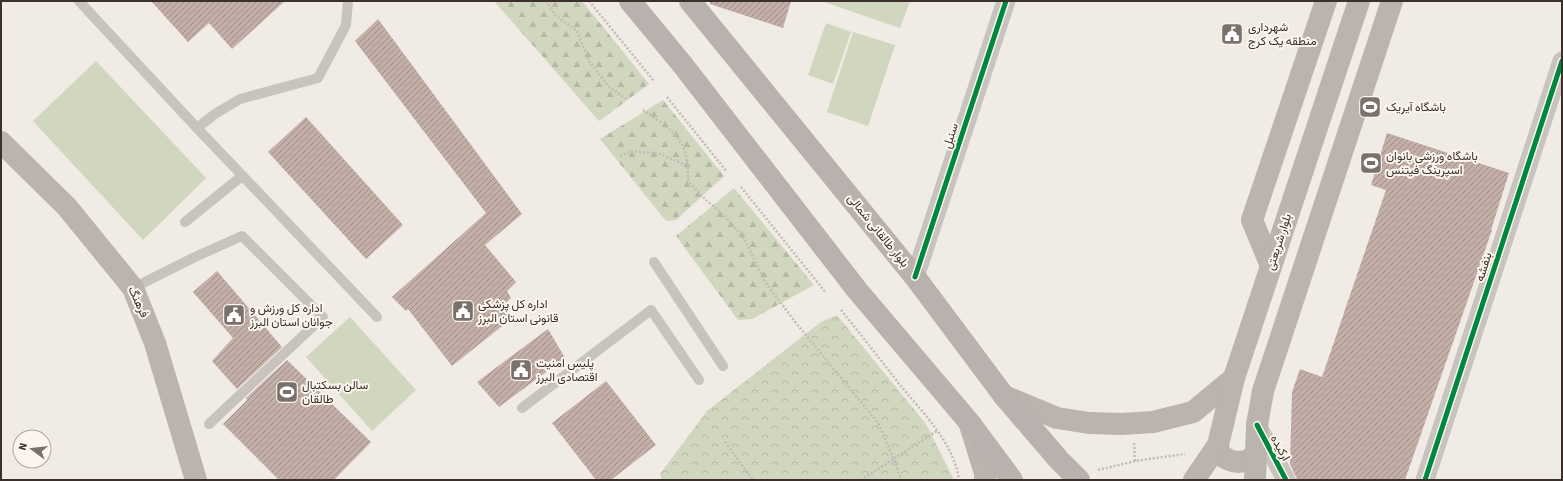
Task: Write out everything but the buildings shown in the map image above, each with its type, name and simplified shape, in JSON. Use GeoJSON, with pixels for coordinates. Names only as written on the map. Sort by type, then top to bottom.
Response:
{"type":"FeatureCollection","features":[{"type":"Feature","properties":{"kind":"main road"},"geometry":{"type":"LineString","coordinates":[[630,1],[682,64],[857,290],[969,422],[1012,480]]}},
{"type":"Feature","properties":{"kind":"main road"},"geometry":{"type":"LineString","coordinates":[[1271,266],[1252,220],[1326,1]]}},
{"type":"Feature","properties":{"kind":"main road","name":"بلوار شریعتی"},"geometry":{"type":"LineString","coordinates":[[1194,480],[1218,445],[1234,378],[1359,1]]}},
{"type":"Feature","properties":{"kind":"main road"},"geometry":{"type":"LineString","coordinates":[[1255,480],[1257,426],[1263,391],[1392,1]]}},
{"type":"Feature","properties":{"kind":"main road","name":"بلوار طالقانی شمالی"},"geometry":{"type":"LineString","coordinates":[[694,3],[915,277],[1004,396],[1052,452],[1085,476]]}},
{"type":"Feature","properties":{"kind":"main road","name":"فرهنگ"},"geometry":{"type":"LineString","coordinates":[[1,142],[67,207],[133,288],[155,343],[196,480]]}},
{"type":"Feature","properties":{"kind":"main road"},"geometry":{"type":"LineString","coordinates":[[1004,396],[1057,418],[1089,423],[1122,424],[1153,422],[1193,412],[1234,378]]}},
{"type":"Feature","properties":{"kind":"main road"},"geometry":{"type":"LineString","coordinates":[[969,422],[985,473],[985,480]]}},
{"type":"Feature","properties":{"kind":"main road"},"geometry":{"type":"LineString","coordinates":[[1218,445],[1218,449],[1221,454],[1232,461],[1245,461],[1256,454]]}},
{"type":"Feature","properties":{"kind":"main road"},"geometry":{"type":"LineString","coordinates":[[1051,480],[1054,477],[1052,452]]}},
{"type":"Feature","properties":{"kind":"street","name":"سنبل"},"geometry":{"type":"LineString","coordinates":[[915,277],[1006,1]]}},
{"type":"Feature","properties":{"kind":"street","name":"بنفشه"},"geometry":{"type":"LineString","coordinates":[[1425,480],[1562,61]]}},
{"type":"Feature","properties":{"kind":"street","name":"ارکیده"},"geometry":{"type":"LineString","coordinates":[[1257,426],[1286,480]]}},
{"type":"Feature","properties":{"kind":"lane"},"geometry":{"type":"LineString","coordinates":[[79,1],[242,176],[377,317]]}},
{"type":"Feature","properties":{"kind":"lane"},"geometry":{"type":"LineString","coordinates":[[197,128],[215,114],[240,99],[318,78],[346,25],[348,1]]}},
{"type":"Feature","properties":{"kind":"lane"},"geometry":{"type":"LineString","coordinates":[[185,222],[242,176]]}},
{"type":"Feature","properties":{"kind":"lane"},"geometry":{"type":"LineString","coordinates":[[133,288],[197,256],[242,236],[322,317],[209,424]]}},
{"type":"Feature","properties":{"kind":"lane"},"geometry":{"type":"LineString","coordinates":[[654,262],[723,366]]}},
{"type":"Feature","properties":{"kind":"lane"},"geometry":{"type":"LineString","coordinates":[[522,408],[651,310],[699,380]]}},
{"type":"Feature","properties":{"kind":"path"},"geometry":{"type":"LineString","coordinates":[[546,1],[556,16],[577,31],[589,61],[609,86],[628,100]]}},
{"type":"Feature","properties":{"kind":"path"},"geometry":{"type":"LineString","coordinates":[[589,1],[654,81]]}},
{"type":"Feature","properties":{"kind":"path"},"geometry":{"type":"LineString","coordinates":[[667,97],[727,172]]}},
{"type":"Feature","properties":{"kind":"path"},"geometry":{"type":"LineString","coordinates":[[643,110],[662,124],[680,141],[689,166],[688,181],[707,201],[725,216],[745,240],[765,282],[796,323],[878,423],[894,459],[901,480]]}},
{"type":"Feature","properties":{"kind":"path"},"geometry":{"type":"LineString","coordinates":[[620,156],[632,150],[660,154],[689,166]]}},
{"type":"Feature","properties":{"kind":"path"},"geometry":{"type":"LineString","coordinates":[[741,187],[826,293]]}},
{"type":"Feature","properties":{"kind":"path"},"geometry":{"type":"LineString","coordinates":[[841,310],[937,431],[951,453],[958,472],[959,480]]}},
{"type":"Feature","properties":{"kind":"path"},"geometry":{"type":"LineString","coordinates":[[861,480],[937,431]]}},
{"type":"Feature","properties":{"kind":"path"},"geometry":{"type":"LineString","coordinates":[[725,442],[753,480]]}},
{"type":"Feature","properties":{"kind":"path"},"geometry":{"type":"LineString","coordinates":[[1085,476],[1135,461],[1190,454]]}},
{"type":"Feature","properties":{"kind":"green space"},"geometry":{"type":"Polygon","coordinates":[[[494,1],[582,1],[649,84],[599,121],[494,1]]]}},
{"type":"Feature","properties":{"kind":"green space"},"geometry":{"type":"Polygon","coordinates":[[[821,1],[910,1],[900,28],[821,1]]]}},
{"type":"Feature","properties":{"kind":"green space"},"geometry":{"type":"Polygon","coordinates":[[[826,23],[851,32],[833,84],[808,75],[826,23]]]}},
{"type":"Feature","properties":{"kind":"green space"},"geometry":{"type":"Polygon","coordinates":[[[853,32],[895,45],[868,126],[827,112],[853,32]]]}},
{"type":"Feature","properties":{"kind":"green space"},"geometry":{"type":"Polygon","coordinates":[[[96,61],[206,178],[143,240],[33,121],[96,61]]]}},
{"type":"Feature","properties":{"kind":"green space"},"geometry":{"type":"Polygon","coordinates":[[[663,100],[724,176],[676,220],[666,221],[600,139],[663,100]]]}},
{"type":"Feature","properties":{"kind":"green space"},"geometry":{"type":"Polygon","coordinates":[[[734,188],[814,285],[752,319],[738,320],[676,236],[734,188]]]}},
{"type":"Feature","properties":{"kind":"green space"},"geometry":{"type":"Polygon","coordinates":[[[837,315],[926,424],[954,480],[662,480],[660,474],[707,411],[821,322],[837,315]]]}},
{"type":"Feature","properties":{"kind":"green space"},"geometry":{"type":"Polygon","coordinates":[[[350,317],[416,390],[372,431],[306,357],[350,317]]]}},
{"type":"Feature","properties":{"kind":"cycle path"},"geometry":{"type":"LineString","coordinates":[[915,277],[1006,1]]}},
{"type":"Feature","properties":{"kind":"cycle path"},"geometry":{"type":"LineString","coordinates":[[1425,480],[1562,61]]}},
{"type":"Feature","properties":{"kind":"cycle path"},"geometry":{"type":"LineString","coordinates":[[1257,425],[1286,480]]}},
{"type":"Feature","properties":{"kind":"place","name":"شهرداری منطقه یک کرج"},"geometry":{"type":"Point","coordinates":[1232,34]}},
{"type":"Feature","properties":{"kind":"place","name":"باشگاه آیریک"},"geometry":{"type":"Point","coordinates":[1370,107]}},
{"type":"Feature","properties":{"kind":"place","name":"باشگاه ورزشی بانوان اسپرینگ فیتنس"},"geometry":{"type":"Point","coordinates":[1371,163]}},
{"type":"Feature","properties":{"kind":"place","name":"اداره کل پزشکی قانونی استان البرز"},"geometry":{"type":"Point","coordinates":[463,311]}},
{"type":"Feature","properties":{"kind":"place","name":"اداره کل ورزش و جوانان استان البرز"},"geometry":{"type":"Point","coordinates":[234,315]}},
{"type":"Feature","properties":{"kind":"place","name":"پلیس امنیت اقتصادی البرز"},"geometry":{"type":"Point","coordinates":[521,370]}},
{"type":"Feature","properties":{"kind":"place","name":"سالن بسکتبال طالقان"},"geometry":{"type":"Point","coordinates":[287,392]}}]}
